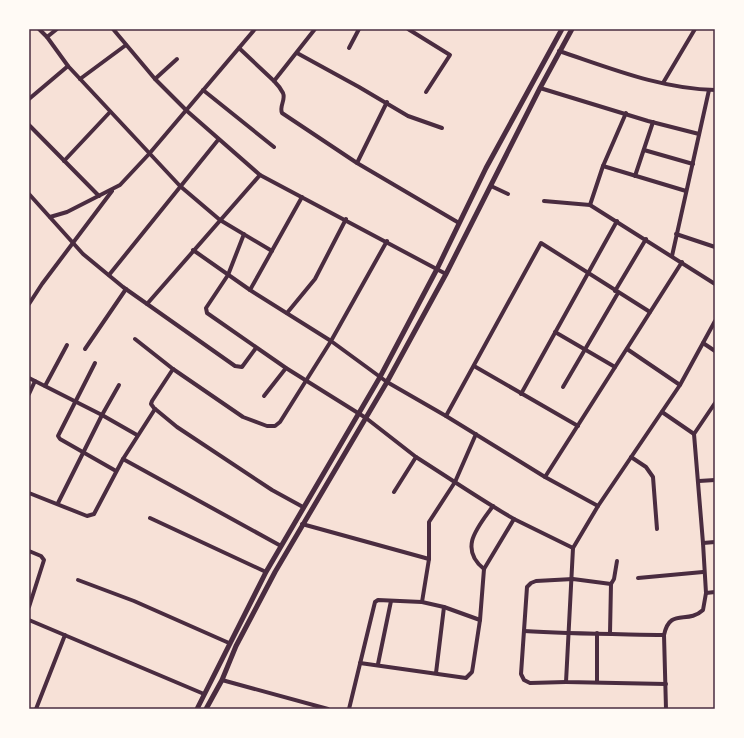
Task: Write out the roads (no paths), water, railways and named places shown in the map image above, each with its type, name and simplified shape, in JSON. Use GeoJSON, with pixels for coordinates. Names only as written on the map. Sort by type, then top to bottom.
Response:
{"type":"FeatureCollection","features":[{"type":"Feature","properties":{"kind":"street"},"geometry":{"type":"LineString","coordinates":[[39,29],[47,37],[68,66],[180,186],[220,220],[272,251]]}},
{"type":"Feature","properties":{"kind":"street"},"geometry":{"type":"LineString","coordinates":[[47,37],[57,29]]}},
{"type":"Feature","properties":{"kind":"street"},"geometry":{"type":"LineString","coordinates":[[50,217],[67,212],[120,185],[149,154],[255,29]]}},
{"type":"Feature","properties":{"kind":"street"},"geometry":{"type":"LineString","coordinates":[[274,81],[316,29]]}},
{"type":"Feature","properties":{"kind":"street"},"geometry":{"type":"LineString","coordinates":[[349,48],[359,29]]}},
{"type":"Feature","properties":{"kind":"street"},"geometry":{"type":"LineString","coordinates":[[408,29],[450,55],[426,92]]}},
{"type":"Feature","properties":{"kind":"street"},"geometry":{"type":"LineString","coordinates":[[197,709],[266,572],[303,506],[380,377],[437,269],[486,168],[562,29]]}},
{"type":"Feature","properties":{"kind":"street"},"geometry":{"type":"LineString","coordinates":[[206,709],[222,680],[236,646],[302,524],[387,382],[446,274],[559,51],[572,29]]}},
{"type":"Feature","properties":{"kind":"street"},"geometry":{"type":"LineString","coordinates":[[663,83],[695,29]]}},
{"type":"Feature","properties":{"kind":"street"},"geometry":{"type":"LineString","coordinates":[[114,30],[155,79],[186,111],[260,175],[346,219],[446,274]]}},
{"type":"Feature","properties":{"kind":"street"},"geometry":{"type":"LineString","coordinates":[[80,79],[126,45]]}},
{"type":"Feature","properties":{"kind":"street"},"geometry":{"type":"LineString","coordinates":[[240,48],[274,81],[283,92],[284,97],[281,107],[282,113],[357,163],[459,223]]}},
{"type":"Feature","properties":{"kind":"street"},"geometry":{"type":"LineString","coordinates":[[559,51],[636,77],[697,90],[715,90]]}},
{"type":"Feature","properties":{"kind":"street"},"geometry":{"type":"LineString","coordinates":[[297,53],[387,102],[408,116],[442,128]]}},
{"type":"Feature","properties":{"kind":"street"},"geometry":{"type":"LineString","coordinates":[[155,79],[177,59]]}},
{"type":"Feature","properties":{"kind":"street"},"geometry":{"type":"LineString","coordinates":[[29,99],[68,66]]}},
{"type":"Feature","properties":{"kind":"street"},"geometry":{"type":"LineString","coordinates":[[540,88],[653,122],[700,134]]}},
{"type":"Feature","properties":{"kind":"street"},"geometry":{"type":"LineString","coordinates":[[203,90],[274,146]]}},
{"type":"Feature","properties":{"kind":"street"},"geometry":{"type":"LineString","coordinates":[[672,256],[709,90]]}},
{"type":"Feature","properties":{"kind":"street"},"geometry":{"type":"LineString","coordinates":[[357,163],[387,102]]}},
{"type":"Feature","properties":{"kind":"street"},"geometry":{"type":"LineString","coordinates":[[64,161],[110,112]]}},
{"type":"Feature","properties":{"kind":"street"},"geometry":{"type":"LineString","coordinates":[[590,205],[603,166],[626,113]]}},
{"type":"Feature","properties":{"kind":"street"},"geometry":{"type":"LineString","coordinates":[[635,176],[653,122]]}},
{"type":"Feature","properties":{"kind":"street"},"geometry":{"type":"LineString","coordinates":[[29,125],[99,196]]}},
{"type":"Feature","properties":{"kind":"street"},"geometry":{"type":"LineString","coordinates":[[109,275],[218,140]]}},
{"type":"Feature","properties":{"kind":"street"},"geometry":{"type":"LineString","coordinates":[[644,150],[692,164]]}},
{"type":"Feature","properties":{"kind":"street"},"geometry":{"type":"LineString","coordinates":[[603,166],[686,191]]}},
{"type":"Feature","properties":{"kind":"street"},"geometry":{"type":"LineString","coordinates":[[147,304],[260,175]]}},
{"type":"Feature","properties":{"kind":"street"},"geometry":{"type":"LineString","coordinates":[[491,186],[508,194]]}},
{"type":"Feature","properties":{"kind":"street"},"geometry":{"type":"LineString","coordinates":[[29,304],[114,189]]}},
{"type":"Feature","properties":{"kind":"street"},"geometry":{"type":"LineString","coordinates":[[29,194],[72,244],[109,275],[126,289],[237,367],[243,366],[256,348]]}},
{"type":"Feature","properties":{"kind":"street"},"geometry":{"type":"LineString","coordinates":[[250,290],[302,197]]}},
{"type":"Feature","properties":{"kind":"street"},"geometry":{"type":"LineString","coordinates":[[544,201],[590,205],[617,220],[715,283]]}},
{"type":"Feature","properties":{"kind":"street"},"geometry":{"type":"LineString","coordinates":[[287,313],[315,279],[346,219]]}},
{"type":"Feature","properties":{"kind":"street"},"geometry":{"type":"LineString","coordinates":[[521,394],[617,220]]}},
{"type":"Feature","properties":{"kind":"street"},"geometry":{"type":"LineString","coordinates":[[244,234],[228,275],[206,308],[207,313],[307,382],[366,418],[416,458],[456,482],[475,497],[514,519],[573,548]]}},
{"type":"Feature","properties":{"kind":"street"},"geometry":{"type":"LineString","coordinates":[[676,234],[715,247]]}},
{"type":"Feature","properties":{"kind":"street"},"geometry":{"type":"LineString","coordinates":[[563,387],[646,239]]}},
{"type":"Feature","properties":{"kind":"street"},"geometry":{"type":"LineString","coordinates":[[135,339],[173,369],[243,417],[267,426],[275,426],[283,419],[307,382],[387,241]]}},
{"type":"Feature","properties":{"kind":"street"},"geometry":{"type":"LineString","coordinates":[[446,416],[541,242],[616,292],[650,312]]}},
{"type":"Feature","properties":{"kind":"street"},"geometry":{"type":"LineString","coordinates":[[193,250],[250,290],[331,341],[387,382],[476,434],[545,477],[598,506]]}},
{"type":"Feature","properties":{"kind":"street"},"geometry":{"type":"LineString","coordinates":[[545,477],[682,262]]}},
{"type":"Feature","properties":{"kind":"street"},"geometry":{"type":"LineString","coordinates":[[85,349],[126,289]]}},
{"type":"Feature","properties":{"kind":"street"},"geometry":{"type":"LineString","coordinates":[[566,682],[573,579],[573,548],[598,506],[680,385],[715,321]]}},
{"type":"Feature","properties":{"kind":"street"},"geometry":{"type":"LineString","coordinates":[[555,332],[615,367]]}},
{"type":"Feature","properties":{"kind":"street"},"geometry":{"type":"LineString","coordinates":[[703,343],[715,351]]}},
{"type":"Feature","properties":{"kind":"street"},"geometry":{"type":"LineString","coordinates":[[45,386],[67,345]]}},
{"type":"Feature","properties":{"kind":"street"},"geometry":{"type":"LineString","coordinates":[[627,349],[680,385]]}},
{"type":"Feature","properties":{"kind":"street"},"geometry":{"type":"LineString","coordinates":[[95,363],[58,436],[83,453],[116,471]]}},
{"type":"Feature","properties":{"kind":"street"},"geometry":{"type":"LineString","coordinates":[[474,366],[578,426]]}},
{"type":"Feature","properties":{"kind":"street"},"geometry":{"type":"LineString","coordinates":[[264,396],[286,368]]}},
{"type":"Feature","properties":{"kind":"street"},"geometry":{"type":"LineString","coordinates":[[173,369],[152,401],[151,404],[155,409],[177,427],[265,486],[303,506]]}},
{"type":"Feature","properties":{"kind":"street"},"geometry":{"type":"LineString","coordinates":[[29,378],[102,415],[137,435]]}},
{"type":"Feature","properties":{"kind":"street"},"geometry":{"type":"LineString","coordinates":[[29,394],[35,381]]}},
{"type":"Feature","properties":{"kind":"street"},"geometry":{"type":"LineString","coordinates":[[58,503],[102,415],[119,385]]}},
{"type":"Feature","properties":{"kind":"street"},"geometry":{"type":"LineString","coordinates":[[666,709],[664,635],[666,625],[670,620],[676,618],[693,617],[703,610],[706,593],[703,572],[703,543],[699,481],[694,434],[715,402]]}},
{"type":"Feature","properties":{"kind":"street"},"geometry":{"type":"LineString","coordinates":[[29,493],[58,503],[87,516],[92,515],[96,512],[116,471],[137,435],[155,409]]}},
{"type":"Feature","properties":{"kind":"street"},"geometry":{"type":"LineString","coordinates":[[662,412],[694,434]]}},
{"type":"Feature","properties":{"kind":"street"},"geometry":{"type":"LineString","coordinates":[[422,602],[429,559],[429,522],[456,482],[476,434]]}},
{"type":"Feature","properties":{"kind":"street"},"geometry":{"type":"LineString","coordinates":[[631,457],[646,467],[653,477],[657,528]]}},
{"type":"Feature","properties":{"kind":"street"},"geometry":{"type":"LineString","coordinates":[[394,492],[416,458]]}},
{"type":"Feature","properties":{"kind":"street"},"geometry":{"type":"LineString","coordinates":[[123,459],[281,546]]}},
{"type":"Feature","properties":{"kind":"street"},"geometry":{"type":"LineString","coordinates":[[699,481],[715,480]]}},
{"type":"Feature","properties":{"kind":"street"},"geometry":{"type":"LineString","coordinates":[[484,569],[477,564],[471,543],[479,526],[493,506]]}},
{"type":"Feature","properties":{"kind":"street"},"geometry":{"type":"LineString","coordinates":[[150,518],[266,572]]}},
{"type":"Feature","properties":{"kind":"street"},"geometry":{"type":"LineString","coordinates":[[360,663],[378,664],[462,678],[469,675],[473,666],[480,620],[484,569],[514,519]]}},
{"type":"Feature","properties":{"kind":"street"},"geometry":{"type":"LineString","coordinates":[[302,524],[429,559]]}},
{"type":"Feature","properties":{"kind":"street"},"geometry":{"type":"LineString","coordinates":[[703,543],[715,542]]}},
{"type":"Feature","properties":{"kind":"street"},"geometry":{"type":"LineString","coordinates":[[29,551],[43,556],[44,560],[29,607]]}},
{"type":"Feature","properties":{"kind":"street"},"geometry":{"type":"LineString","coordinates":[[610,634],[611,584],[614,579],[617,560]]}},
{"type":"Feature","properties":{"kind":"street"},"geometry":{"type":"LineString","coordinates":[[638,578],[703,572]]}},
{"type":"Feature","properties":{"kind":"street"},"geometry":{"type":"LineString","coordinates":[[611,584],[573,579],[531,583],[527,587],[521,674],[524,680],[530,683],[597,682],[666,684]]}},
{"type":"Feature","properties":{"kind":"street"},"geometry":{"type":"LineString","coordinates":[[78,580],[134,601],[229,643]]}},
{"type":"Feature","properties":{"kind":"street"},"geometry":{"type":"LineString","coordinates":[[706,593],[715,592]]}},
{"type":"Feature","properties":{"kind":"street"},"geometry":{"type":"LineString","coordinates":[[349,709],[375,602],[378,600],[422,602],[444,607],[480,620]]}},
{"type":"Feature","properties":{"kind":"street"},"geometry":{"type":"LineString","coordinates":[[378,664],[391,601]]}},
{"type":"Feature","properties":{"kind":"street"},"geometry":{"type":"LineString","coordinates":[[436,673],[444,607]]}},
{"type":"Feature","properties":{"kind":"street"},"geometry":{"type":"LineString","coordinates":[[29,620],[204,694]]}},
{"type":"Feature","properties":{"kind":"street"},"geometry":{"type":"LineString","coordinates":[[524,631],[569,634],[597,632],[610,634],[664,635]]}},
{"type":"Feature","properties":{"kind":"street"},"geometry":{"type":"LineString","coordinates":[[597,632],[597,682]]}},
{"type":"Feature","properties":{"kind":"street"},"geometry":{"type":"LineString","coordinates":[[36,709],[65,635]]}},
{"type":"Feature","properties":{"kind":"street"},"geometry":{"type":"LineString","coordinates":[[222,680],[328,709]]}}]}
